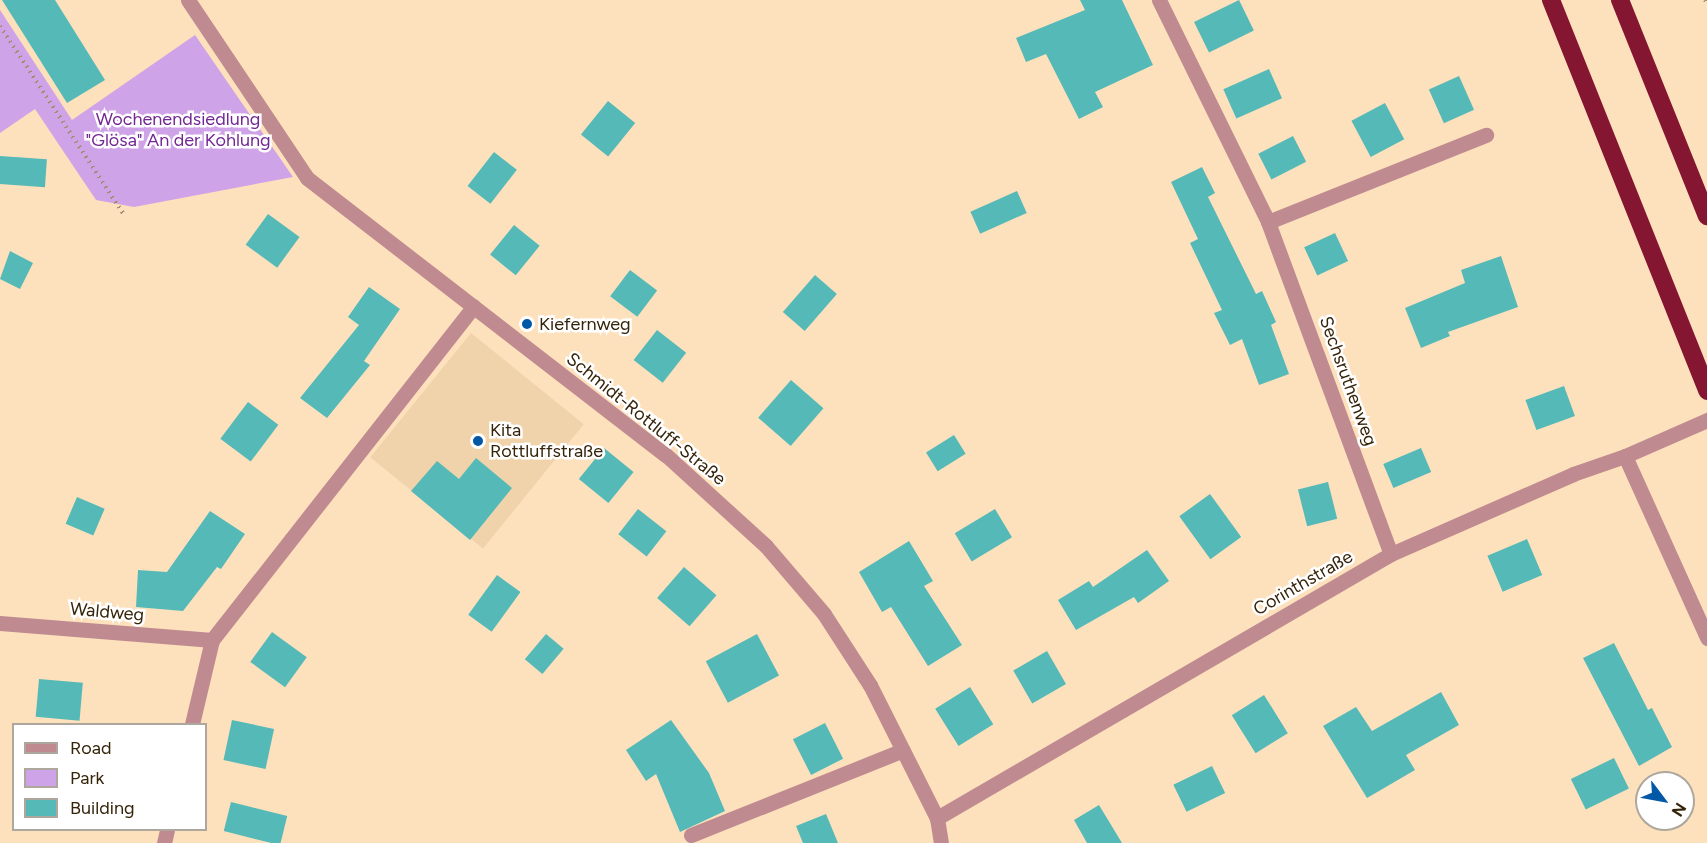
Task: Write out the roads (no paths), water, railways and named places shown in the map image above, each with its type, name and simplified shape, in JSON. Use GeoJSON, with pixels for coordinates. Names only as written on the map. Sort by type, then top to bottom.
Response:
{"type":"FeatureCollection","features":[{"type":"Feature","properties":{"kind":"highway"},"geometry":{"type":"LineString","coordinates":[[1551,0],[1707,391]]}},
{"type":"Feature","properties":{"kind":"highway"},"geometry":{"type":"LineString","coordinates":[[1620,0],[1707,216]]}},
{"type":"Feature","properties":{"kind":"street","name":"Schmidt-Rottluff-Straße"},"geometry":{"type":"LineString","coordinates":[[188,0],[307,178],[666,455],[766,546],[824,614],[870,685],[937,818],[941,843]]}},
{"type":"Feature","properties":{"kind":"street","name":"Sechsruthenweg"},"geometry":{"type":"LineString","coordinates":[[1159,0],[1268,222],[1391,554]]}},
{"type":"Feature","properties":{"kind":"street"},"geometry":{"type":"LineString","coordinates":[[1268,222],[1486,135]]}},
{"type":"Feature","properties":{"kind":"street"},"geometry":{"type":"LineString","coordinates":[[192,723],[212,640],[474,306]]}},
{"type":"Feature","properties":{"kind":"street","name":"Corinthstraße"},"geometry":{"type":"LineString","coordinates":[[937,818],[1391,554],[1572,474],[1625,456],[1650,443],[1707,420]]}},
{"type":"Feature","properties":{"kind":"street"},"geometry":{"type":"LineString","coordinates":[[1625,456],[1707,638]]}},
{"type":"Feature","properties":{"kind":"street","name":"Waldweg"},"geometry":{"type":"LineString","coordinates":[[0,623],[212,640]]}},
{"type":"Feature","properties":{"kind":"street"},"geometry":{"type":"LineString","coordinates":[[692,835],[903,750]]}},
{"type":"Feature","properties":{"kind":"place","name":"Kiefernweg"},"geometry":{"type":"Point","coordinates":[527,324]}},
{"type":"Feature","properties":{"kind":"place","name":"Kita Rottluffstraße"},"geometry":{"type":"Point","coordinates":[478,441]}},
{"type":"Feature","properties":{"kind":"park label","name":"Wochenendsiedlung \"Glösa\" An der Kohlung"},"geometry":{"type":"Point","coordinates":[178,130]}}]}
